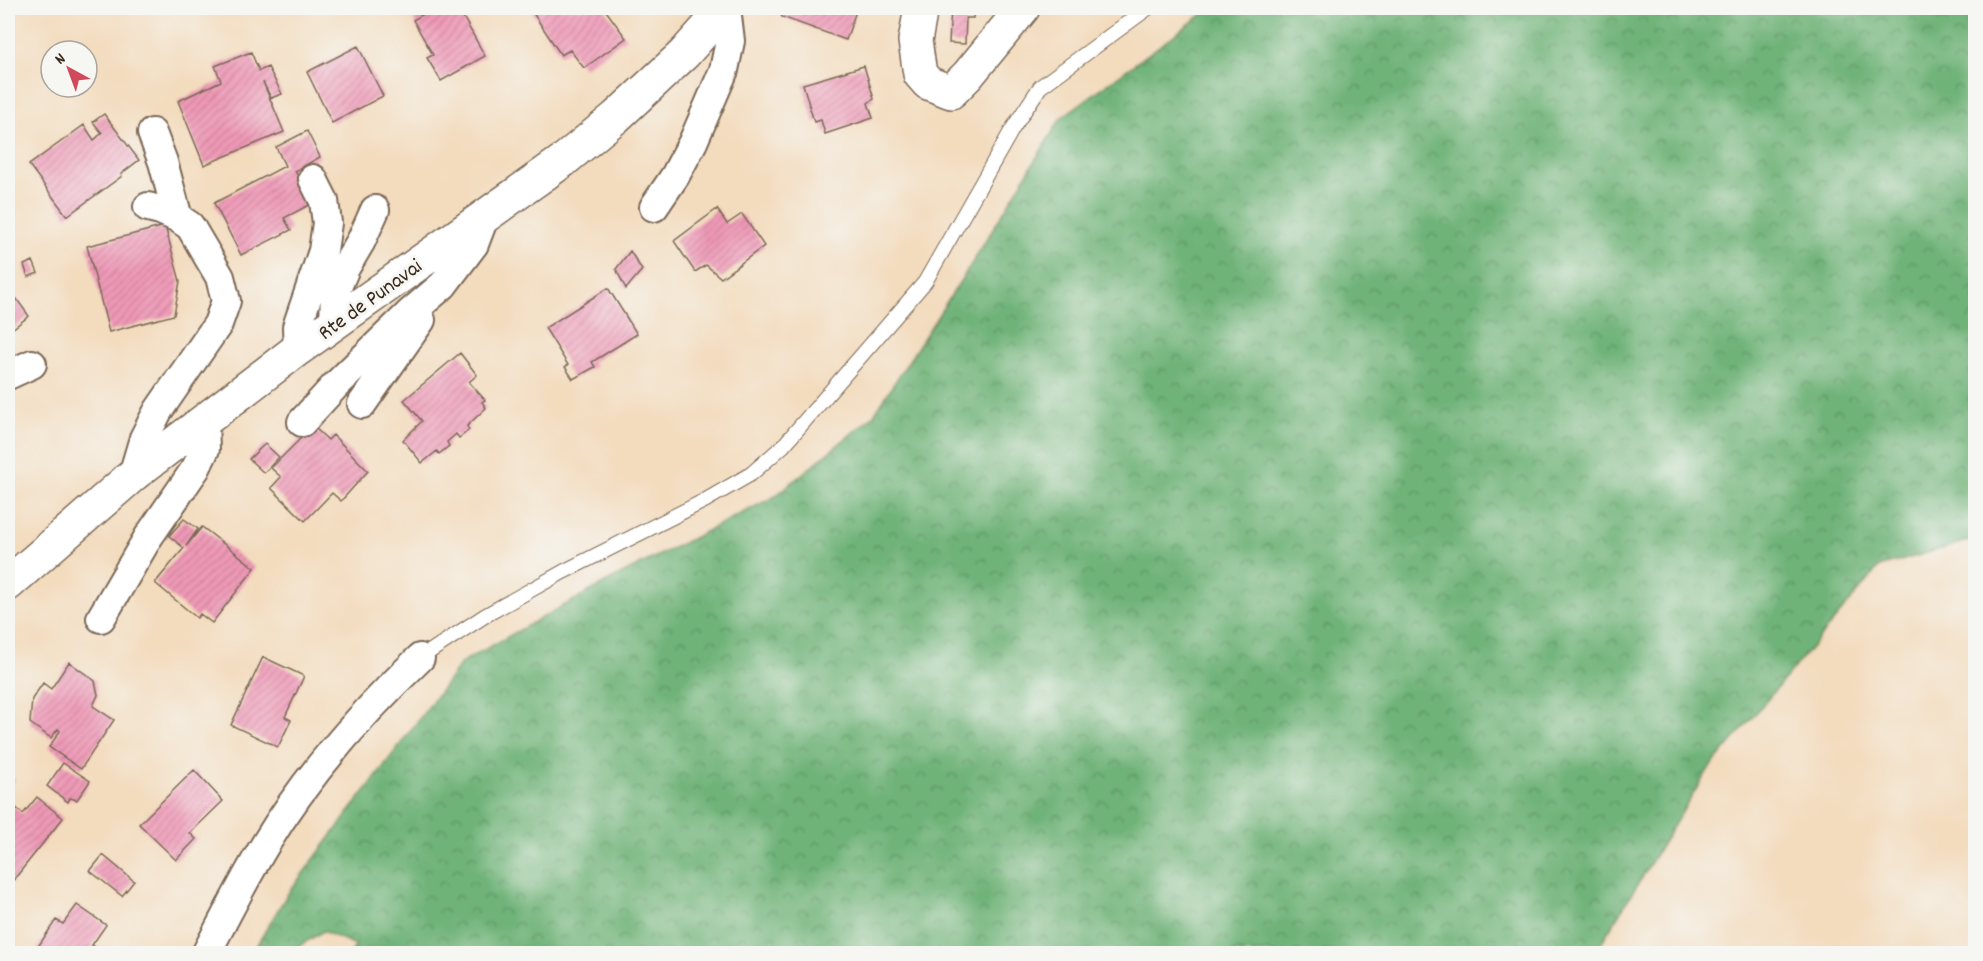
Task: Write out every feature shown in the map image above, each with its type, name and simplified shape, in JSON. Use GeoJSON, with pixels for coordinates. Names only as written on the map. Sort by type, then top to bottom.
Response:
{"type":"FeatureCollection","features":[{"type":"Feature","properties":{"kind":"main road","name":"Rte de Punavai"},"geometry":{"type":"LineString","coordinates":[[8,584],[133,475],[298,349],[564,160],[616,117],[684,54],[725,8]]}},
{"type":"Feature","properties":{"kind":"main road"},"geometry":{"type":"LineString","coordinates":[[921,8],[915,41],[920,74],[928,83],[951,92],[968,75],[1023,8]]}},
{"type":"Feature","properties":{"kind":"street"},"geometry":{"type":"LineString","coordinates":[[654,207],[675,176],[693,142],[724,70],[730,41],[725,8]]}},
{"type":"Feature","properties":{"kind":"street"},"geometry":{"type":"LineString","coordinates":[[152,133],[163,162],[178,218]]}},
{"type":"Feature","properties":{"kind":"street"},"geometry":{"type":"LineString","coordinates":[[298,349],[297,327],[323,250],[327,223],[324,201],[313,179]]}},
{"type":"Feature","properties":{"kind":"street"},"geometry":{"type":"LineString","coordinates":[[133,475],[144,438],[158,411],[218,324],[226,301],[220,277],[190,226],[178,218],[148,207]]}},
{"type":"Feature","properties":{"kind":"street"},"geometry":{"type":"LineString","coordinates":[[334,324],[335,292],[375,210]]}},
{"type":"Feature","properties":{"kind":"street"},"geometry":{"type":"LineString","coordinates":[[362,404],[418,325],[443,285],[471,249],[485,215]]}},
{"type":"Feature","properties":{"kind":"street"},"geometry":{"type":"LineString","coordinates":[[302,422],[335,386],[409,314],[443,285]]}},
{"type":"Feature","properties":{"kind":"street"},"geometry":{"type":"LineString","coordinates":[[101,618],[149,536],[196,468],[205,449],[204,422]]}},
{"type":"Feature","properties":{"kind":"street"},"geometry":{"type":"LineString","coordinates":[[206,954],[265,845],[286,812],[339,741],[376,700],[420,658]]}},
{"type":"Feature","properties":{"kind":"lane"},"geometry":{"type":"LineString","coordinates":[[420,658],[486,615],[563,572],[751,474],[783,446],[925,282],[1013,128],[1040,87],[1148,8]]}},
{"type":"Feature","properties":{"kind":"green space"},"geometry":{"type":"Polygon","coordinates":[[[1211,8],[1975,8],[1975,539],[1879,567],[1708,770],[1595,953],[350,954],[356,945],[323,931],[288,953],[252,953],[287,895],[462,662],[614,578],[774,497],[873,416],[974,260],[1061,118],[1211,8]]]}},
{"type":"Feature","properties":{"kind":"building"},"geometry":{"type":"Polygon","coordinates":[[[434,8],[458,8],[485,56],[441,81],[427,58],[433,55],[413,20],[434,8]]]}},
{"type":"Feature","properties":{"kind":"building"},"geometry":{"type":"Polygon","coordinates":[[[535,8],[604,8],[626,38],[584,68],[570,50],[561,55],[531,10],[535,8]]]}},
{"type":"Feature","properties":{"kind":"building"},"geometry":{"type":"Polygon","coordinates":[[[777,8],[857,8],[846,40],[782,17],[777,8]]]}},
{"type":"Feature","properties":{"kind":"building"},"geometry":{"type":"Polygon","coordinates":[[[951,8],[974,8],[973,18],[966,18],[965,44],[949,43],[951,8]]]}},
{"type":"Feature","properties":{"kind":"building"},"geometry":{"type":"Polygon","coordinates":[[[358,46],[383,96],[332,123],[307,72],[358,46]]]}},
{"type":"Feature","properties":{"kind":"building"},"geometry":{"type":"Polygon","coordinates":[[[251,52],[259,71],[268,67],[282,94],[271,98],[263,82],[284,132],[204,165],[178,101],[221,81],[215,66],[251,52]]]}},
{"type":"Feature","properties":{"kind":"building"},"geometry":{"type":"Polygon","coordinates":[[[864,66],[874,99],[868,103],[873,118],[825,134],[821,120],[814,122],[803,84],[864,66]]]}},
{"type":"Feature","properties":{"kind":"building"},"geometry":{"type":"Polygon","coordinates":[[[104,114],[139,160],[121,174],[122,176],[67,216],[29,165],[84,125],[94,140],[102,133],[93,122],[104,114]]]}},
{"type":"Feature","properties":{"kind":"building"},"geometry":{"type":"Polygon","coordinates":[[[307,131],[320,157],[295,171],[313,203],[284,218],[291,230],[241,255],[214,203],[285,166],[276,147],[307,131]]]}},
{"type":"Feature","properties":{"kind":"building"},"geometry":{"type":"Polygon","coordinates":[[[717,209],[727,224],[742,214],[764,246],[721,278],[706,265],[695,272],[674,241],[717,209]]]}},
{"type":"Feature","properties":{"kind":"building"},"geometry":{"type":"Polygon","coordinates":[[[165,226],[180,281],[174,315],[109,332],[87,246],[165,226]]]}},
{"type":"Feature","properties":{"kind":"building"},"geometry":{"type":"Polygon","coordinates":[[[630,251],[642,270],[626,289],[616,269],[630,251]]]}},
{"type":"Feature","properties":{"kind":"building"},"geometry":{"type":"Polygon","coordinates":[[[33,261],[38,273],[28,277],[24,265],[33,261]]]}},
{"type":"Feature","properties":{"kind":"building"},"geometry":{"type":"Polygon","coordinates":[[[8,287],[29,316],[8,332],[8,287]]]}},
{"type":"Feature","properties":{"kind":"building"},"geometry":{"type":"Polygon","coordinates":[[[608,288],[637,334],[592,362],[595,367],[573,379],[565,367],[568,365],[545,328],[608,288]]]}},
{"type":"Feature","properties":{"kind":"building"},"geometry":{"type":"Polygon","coordinates":[[[460,353],[477,375],[469,382],[485,400],[482,402],[486,408],[467,426],[469,430],[459,438],[456,434],[447,442],[449,446],[439,454],[437,451],[422,463],[403,440],[422,421],[404,400],[460,353]]]}},
{"type":"Feature","properties":{"kind":"building"},"geometry":{"type":"Polygon","coordinates":[[[313,426],[328,440],[333,435],[368,471],[341,501],[332,493],[305,521],[271,488],[281,477],[271,468],[313,426]]]}},
{"type":"Feature","properties":{"kind":"building"},"geometry":{"type":"Polygon","coordinates":[[[265,444],[279,457],[264,473],[249,459],[265,444]]]}},
{"type":"Feature","properties":{"kind":"building"},"geometry":{"type":"Polygon","coordinates":[[[184,519],[198,529],[186,546],[202,527],[255,568],[212,623],[200,614],[197,618],[155,583],[184,548],[169,536],[184,519]]]}},
{"type":"Feature","properties":{"kind":"building"},"geometry":{"type":"Polygon","coordinates":[[[263,657],[304,676],[285,717],[291,720],[278,747],[231,725],[263,657]]]}},
{"type":"Feature","properties":{"kind":"building"},"geometry":{"type":"Polygon","coordinates":[[[69,662],[95,681],[98,695],[93,706],[114,720],[81,769],[49,747],[60,731],[58,729],[51,738],[30,723],[32,699],[43,683],[51,689],[69,662]]]}},
{"type":"Feature","properties":{"kind":"building"},"geometry":{"type":"Polygon","coordinates":[[[63,763],[90,781],[77,800],[70,798],[68,802],[47,786],[63,763]]]}},
{"type":"Feature","properties":{"kind":"building"},"geometry":{"type":"Polygon","coordinates":[[[194,770],[223,801],[190,833],[196,839],[176,860],[139,824],[194,770]]]}},
{"type":"Feature","properties":{"kind":"building"},"geometry":{"type":"Polygon","coordinates":[[[8,774],[15,780],[8,789],[8,774]]]}},
{"type":"Feature","properties":{"kind":"building"},"geometry":{"type":"Polygon","coordinates":[[[37,797],[63,818],[8,887],[8,801],[23,814],[37,797]]]}},
{"type":"Feature","properties":{"kind":"building"},"geometry":{"type":"Polygon","coordinates":[[[103,855],[134,881],[122,896],[90,871],[103,855]]]}},
{"type":"Feature","properties":{"kind":"building"},"geometry":{"type":"Polygon","coordinates":[[[77,905],[106,925],[92,945],[98,949],[95,954],[45,954],[37,948],[56,920],[63,924],[77,905]]]}}]}
